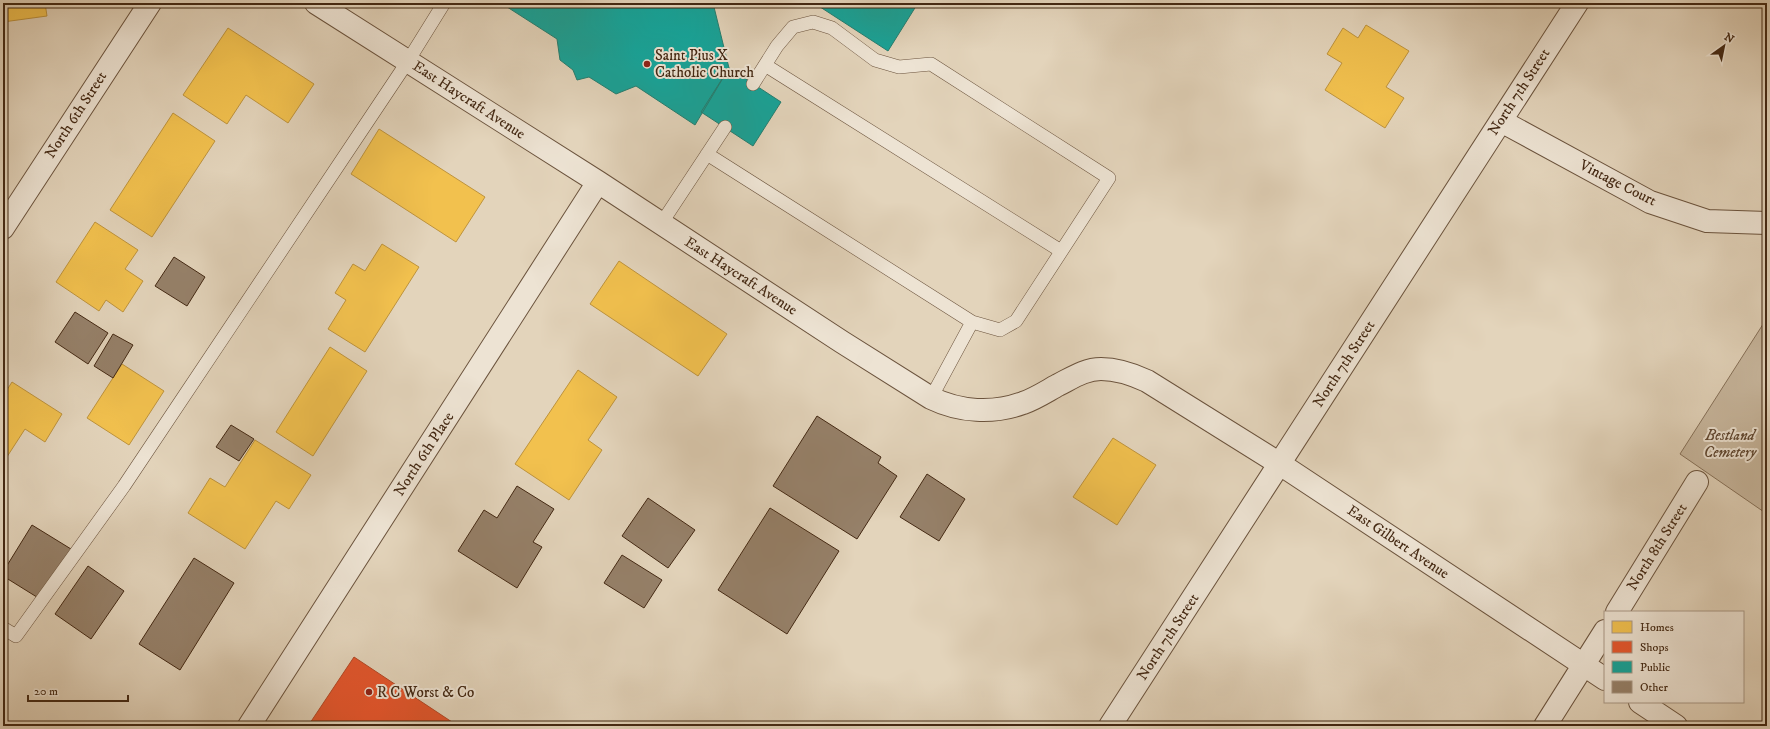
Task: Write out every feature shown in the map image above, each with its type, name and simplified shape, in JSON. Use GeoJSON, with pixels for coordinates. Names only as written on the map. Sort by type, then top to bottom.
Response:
{"type":"FeatureCollection","features":[{"type":"Feature","properties":{"kind":"street","name":"North 6th Street"},"geometry":{"type":"LineString","coordinates":[[3,228],[150,3]]}},
{"type":"Feature","properties":{"kind":"street","name":"East Haycraft Avenue"},"geometry":{"type":"LineString","coordinates":[[316,3],[598,182],[842,342],[931,398],[946,405],[974,410],[999,410],[1024,403],[1082,372],[1100,369],[1124,371],[1141,378],[1190,408]]}},
{"type":"Feature","properties":{"kind":"street","name":"North 7th Street"},"geometry":{"type":"LineString","coordinates":[[1110,726],[1577,3]]}},
{"type":"Feature","properties":{"kind":"street","name":"Vintage Court"},"geometry":{"type":"LineString","coordinates":[[1501,121],[1650,202],[1707,221],[1767,223]]}},
{"type":"Feature","properties":{"kind":"street","name":"North 6th Place"},"geometry":{"type":"LineString","coordinates":[[249,726],[598,182]]}},
{"type":"Feature","properties":{"kind":"street","name":"East Gilbert Avenue"},"geometry":{"type":"LineString","coordinates":[[1190,408],[1280,464],[1604,678]]}},
{"type":"Feature","properties":{"kind":"street","name":"North 8th Street"},"geometry":{"type":"LineString","coordinates":[[1618,611],[1697,482]]}},
{"type":"Feature","properties":{"kind":"street"},"geometry":{"type":"LineString","coordinates":[[1545,726],[1604,633]]}},
{"type":"Feature","properties":{"kind":"street"},"geometry":{"type":"LineString","coordinates":[[1642,703],[1676,726]]}},
{"type":"Feature","properties":{"kind":"lane"},"geometry":{"type":"LineString","coordinates":[[3,628],[16,636],[106,511],[408,61],[444,3]]}},
{"type":"Feature","properties":{"kind":"lane"},"geometry":{"type":"LineString","coordinates":[[707,154],[972,322],[1000,330],[1016,321],[1109,178],[931,64],[899,67],[875,60],[832,28],[813,22],[793,27],[753,84]]}},
{"type":"Feature","properties":{"kind":"lane"},"geometry":{"type":"LineString","coordinates":[[765,65],[1061,251]]}},
{"type":"Feature","properties":{"kind":"lane"},"geometry":{"type":"LineString","coordinates":[[661,224],[725,127]]}},
{"type":"Feature","properties":{"kind":"lane"},"geometry":{"type":"LineString","coordinates":[[931,398],[972,322]]}},
{"type":"Feature","properties":{"kind":"green space","name":"Bestland Cemetery"},"geometry":{"type":"Polygon","coordinates":[[[1767,318],[1767,514],[1680,454],[1767,318]]]}},
{"type":"Feature","properties":{"kind":"building: Homes"},"geometry":{"type":"Polygon","coordinates":[[[3,3],[45,3],[47,16],[3,22],[3,3]]]}},
{"type":"Feature","properties":{"kind":"building: Homes"},"geometry":{"type":"Polygon","coordinates":[[[1366,25],[1409,51],[1386,87],[1404,98],[1385,128],[1325,90],[1342,63],[1327,54],[1343,28],[1358,38],[1366,25]]]}},
{"type":"Feature","properties":{"kind":"building: Homes"},"geometry":{"type":"Polygon","coordinates":[[[228,28],[314,84],[288,123],[246,95],[227,124],[183,95],[228,28]]]}},
{"type":"Feature","properties":{"kind":"building: Homes"},"geometry":{"type":"Polygon","coordinates":[[[173,113],[215,141],[152,237],[110,210],[173,113]]]}},
{"type":"Feature","properties":{"kind":"building: Homes"},"geometry":{"type":"Polygon","coordinates":[[[379,129],[485,197],[456,242],[351,174],[379,129]]]}},
{"type":"Feature","properties":{"kind":"building: Homes"},"geometry":{"type":"Polygon","coordinates":[[[95,222],[138,250],[125,269],[143,281],[123,312],[106,300],[99,311],[56,282],[95,222]]]}},
{"type":"Feature","properties":{"kind":"building: Homes"},"geometry":{"type":"Polygon","coordinates":[[[382,244],[419,267],[365,352],[328,329],[346,300],[335,293],[353,264],[365,271],[382,244]]]}},
{"type":"Feature","properties":{"kind":"building: Homes"},"geometry":{"type":"Polygon","coordinates":[[[619,261],[727,334],[698,376],[590,304],[619,261]]]}},
{"type":"Feature","properties":{"kind":"building: Homes"},"geometry":{"type":"Polygon","coordinates":[[[330,347],[367,371],[313,456],[276,432],[330,347]]]}},
{"type":"Feature","properties":{"kind":"building: Homes"},"geometry":{"type":"Polygon","coordinates":[[[122,364],[164,391],[129,445],[87,418],[122,364]]]}},
{"type":"Feature","properties":{"kind":"building: Homes"},"geometry":{"type":"Polygon","coordinates":[[[578,370],[617,397],[588,440],[602,450],[569,500],[515,464],[578,370]]]}},
{"type":"Feature","properties":{"kind":"building: Homes"},"geometry":{"type":"Polygon","coordinates":[[[12,382],[62,414],[45,442],[25,429],[3,463],[3,396],[12,382]]]}},
{"type":"Feature","properties":{"kind":"building: Homes"},"geometry":{"type":"Polygon","coordinates":[[[1113,438],[1156,465],[1117,525],[1073,497],[1113,438]]]}},
{"type":"Feature","properties":{"kind":"building: Homes"},"geometry":{"type":"Polygon","coordinates":[[[255,440],[311,475],[289,509],[276,501],[245,549],[188,513],[210,478],[225,487],[255,440]]]}},
{"type":"Feature","properties":{"kind":"building: Shops","name":"R C Worst & Co"},"geometry":{"type":"Polygon","coordinates":[[[354,657],[458,726],[308,726],[354,657]]]}},
{"type":"Feature","properties":{"kind":"building: Public","name":"Saint Pius X Catholic Church"},"geometry":{"type":"Polygon","coordinates":[[[505,3],[713,3],[729,68],[695,125],[636,86],[616,94],[589,77],[577,80],[573,70],[560,60],[557,39],[504,5],[505,3]]]}},
{"type":"Feature","properties":{"kind":"building: Public"},"geometry":{"type":"Polygon","coordinates":[[[814,3],[918,3],[888,51],[814,3]]]}},
{"type":"Feature","properties":{"kind":"building: Public"},"geometry":{"type":"Polygon","coordinates":[[[729,68],[781,102],[753,146],[701,112],[729,68]]]}},
{"type":"Feature","properties":{"kind":"building: Other"},"geometry":{"type":"Polygon","coordinates":[[[174,257],[205,277],[187,306],[155,286],[174,257]]]}},
{"type":"Feature","properties":{"kind":"building: Other"},"geometry":{"type":"Polygon","coordinates":[[[75,312],[108,333],[88,364],[55,342],[75,312]]]}},
{"type":"Feature","properties":{"kind":"building: Other"},"geometry":{"type":"Polygon","coordinates":[[[113,334],[133,345],[113,378],[94,366],[113,334]]]}},
{"type":"Feature","properties":{"kind":"building: Other"},"geometry":{"type":"Polygon","coordinates":[[[817,416],[881,457],[878,463],[897,476],[857,539],[773,486],[817,416]]]}},
{"type":"Feature","properties":{"kind":"building: Other"},"geometry":{"type":"Polygon","coordinates":[[[231,425],[254,439],[239,461],[216,447],[231,425]]]}},
{"type":"Feature","properties":{"kind":"building: Other"},"geometry":{"type":"Polygon","coordinates":[[[927,474],[965,499],[939,541],[900,517],[927,474]]]}},
{"type":"Feature","properties":{"kind":"building: Other"},"geometry":{"type":"Polygon","coordinates":[[[517,486],[554,509],[533,542],[542,547],[517,588],[458,551],[484,510],[497,518],[517,486]]]}},
{"type":"Feature","properties":{"kind":"building: Other"},"geometry":{"type":"Polygon","coordinates":[[[648,498],[695,530],[668,568],[622,536],[648,498]]]}},
{"type":"Feature","properties":{"kind":"building: Other"},"geometry":{"type":"Polygon","coordinates":[[[770,508],[839,551],[787,634],[718,590],[770,508]]]}},
{"type":"Feature","properties":{"kind":"building: Other"},"geometry":{"type":"Polygon","coordinates":[[[32,525],[71,549],[40,599],[3,576],[3,572],[32,525]]]}},
{"type":"Feature","properties":{"kind":"building: Other"},"geometry":{"type":"Polygon","coordinates":[[[622,555],[662,580],[644,608],[604,583],[622,555]]]}},
{"type":"Feature","properties":{"kind":"building: Other"},"geometry":{"type":"Polygon","coordinates":[[[194,558],[234,583],[180,670],[139,644],[194,558]]]}},
{"type":"Feature","properties":{"kind":"building: Other"},"geometry":{"type":"Polygon","coordinates":[[[88,566],[124,591],[91,639],[55,614],[88,566]]]}},
{"type":"Feature","properties":{"kind":"place","name":"Saint Pius X Catholic Church"},"geometry":{"type":"Point","coordinates":[647,64]}},
{"type":"Feature","properties":{"kind":"place","name":"R C Worst & Co"},"geometry":{"type":"Point","coordinates":[369,692]}}]}
